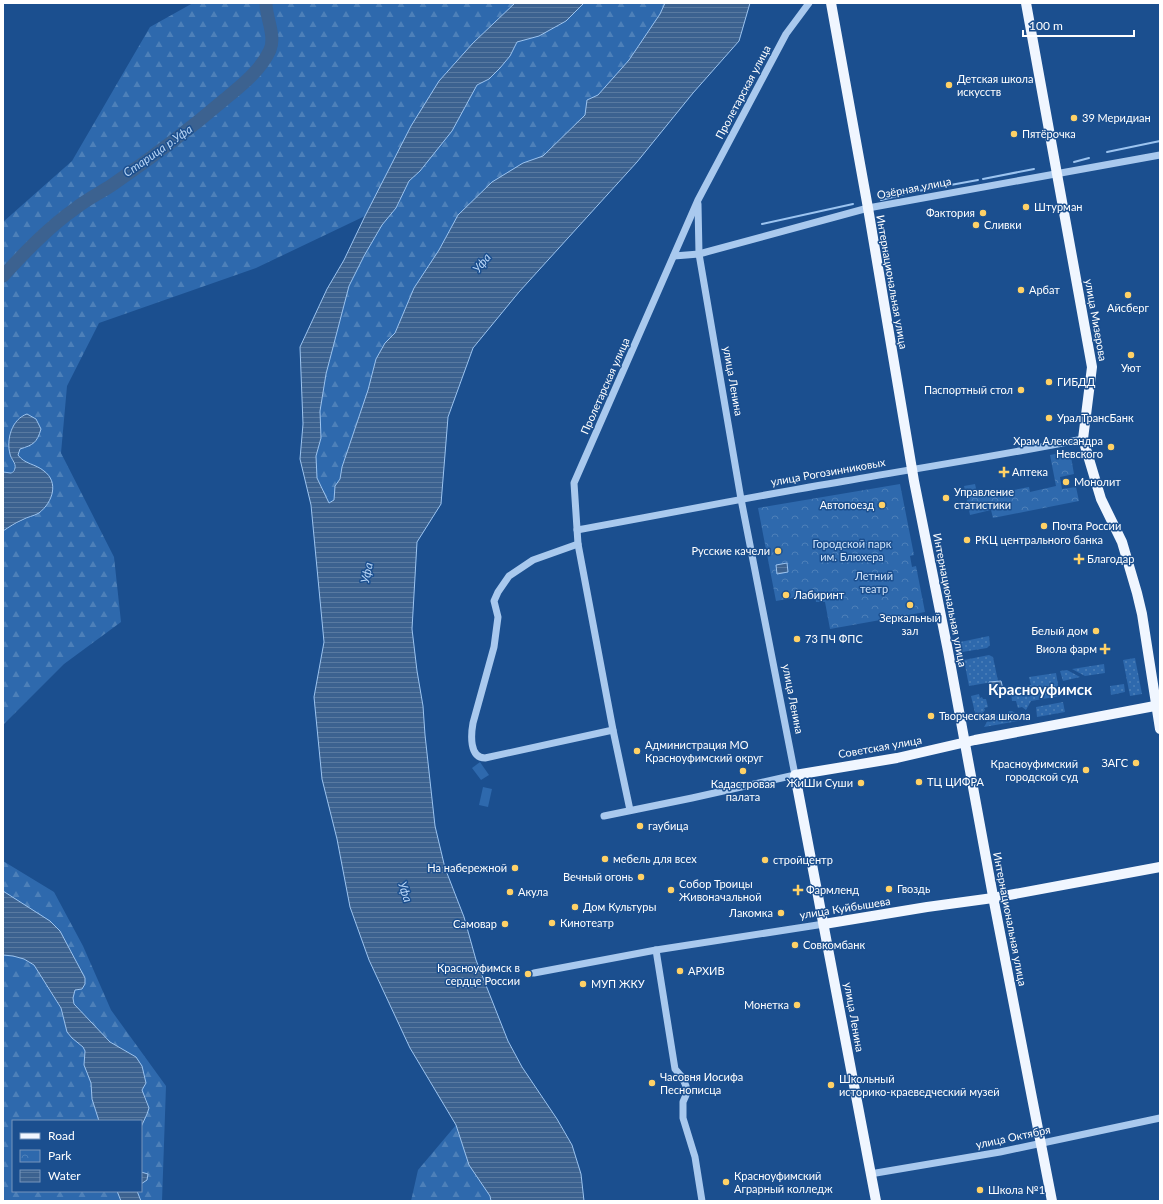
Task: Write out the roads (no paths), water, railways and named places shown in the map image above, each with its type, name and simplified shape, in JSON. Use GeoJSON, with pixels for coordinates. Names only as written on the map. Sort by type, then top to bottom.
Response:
{"type":"FeatureCollection","features":[{"type":"Feature","properties":{"kind":"main road","name":"Интернациональная улица"},"geometry":{"type":"LineString","coordinates":[[831,3],[868,208],[912,469],[1052,1201]]}},
{"type":"Feature","properties":{"kind":"main road","name":"улица Мизерова"},"geometry":{"type":"LineString","coordinates":[[1026,3],[1092,367],[1083,439],[1101,499],[1122,542],[1137,593],[1158,706],[1160,729]]}},
{"type":"Feature","properties":{"kind":"main road","name":"Советская улица"},"geometry":{"type":"LineString","coordinates":[[795,774],[897,758],[964,743],[1158,706]]}},
{"type":"Feature","properties":{"kind":"main road","name":"улица Ленина"},"geometry":{"type":"LineString","coordinates":[[795,774],[876,1201]]}},
{"type":"Feature","properties":{"kind":"main road","name":"улица Куйбышева"},"geometry":{"type":"LineString","coordinates":[[824,924],[993,898],[1160,867]]}},
{"type":"Feature","properties":{"kind":"street","name":"Пролетарская улица"},"geometry":{"type":"LineString","coordinates":[[630,810],[613,730],[578,544],[574,483],[698,200],[786,34],[809,3]]}},
{"type":"Feature","properties":{"kind":"street","name":"Озёрная улица"},"geometry":{"type":"LineString","coordinates":[[674,256],[698,254],[868,208],[1160,155]]}},
{"type":"Feature","properties":{"kind":"street","name":"улица Ленина"},"geometry":{"type":"LineString","coordinates":[[698,200],[698,254],[741,499],[795,774]]}},
{"type":"Feature","properties":{"kind":"street","name":"улица Рогозинниковых"},"geometry":{"type":"LineString","coordinates":[[577,530],[741,499],[976,459],[1083,439]]}},
{"type":"Feature","properties":{"kind":"street"},"geometry":{"type":"LineString","coordinates":[[578,544],[533,560],[509,576],[498,592],[494,601],[498,617],[494,648],[471,730],[472,747],[479,757],[485,758],[613,730]]}},
{"type":"Feature","properties":{"kind":"street","name":"Советская улица"},"geometry":{"type":"LineString","coordinates":[[604,816],[692,798],[795,774]]}},
{"type":"Feature","properties":{"kind":"street","name":"улица Куйбышева"},"geometry":{"type":"LineString","coordinates":[[534,973],[656,950],[824,924]]}},
{"type":"Feature","properties":{"kind":"street"},"geometry":{"type":"LineString","coordinates":[[656,950],[675,1069],[682,1077],[686,1086],[686,1094],[682,1102],[684,1118],[695,1157],[702,1201]]}},
{"type":"Feature","properties":{"kind":"street","name":"улица Октября"},"geometry":{"type":"LineString","coordinates":[[870,1174],[986,1154],[1160,1118]]}},
{"type":"Feature","properties":{"kind":"water","name":"Уфа"},"geometry":{"type":"Polygon","coordinates":[[[515,3],[584,3],[566,21],[539,36],[517,42],[510,56],[500,68],[489,79],[477,85],[452,131],[420,171],[409,181],[396,208],[382,225],[364,256],[349,286],[326,374],[320,411],[321,438],[316,456],[317,478],[329,503],[334,500],[335,486],[340,479],[342,467],[368,390],[376,359],[385,343],[395,333],[414,288],[439,250],[458,215],[492,182],[523,163],[543,156],[585,115],[587,100],[598,95],[629,60],[660,14],[665,3],[750,3],[739,41],[693,93],[637,162],[519,292],[473,348],[448,417],[441,504],[417,542],[412,629],[423,706],[435,826],[445,868],[464,917],[476,960],[508,1041],[522,1067],[557,1119],[572,1145],[581,1174],[584,1201],[491,1201],[490,1196],[469,1165],[456,1125],[410,1048],[369,960],[350,907],[337,839],[322,779],[314,697],[324,642],[311,505],[300,459],[303,424],[300,347],[327,289],[344,260],[411,126],[439,81],[473,43],[515,3]]]}},
{"type":"Feature","properties":{"kind":"water"},"geometry":{"type":"Polygon","coordinates":[[[27,414],[36,419],[41,429],[34,443],[20,449],[18,455],[23,460],[44,471],[49,476],[53,486],[51,498],[39,513],[19,521],[3,531],[3,472],[11,473],[15,468],[9,448],[11,430],[17,420],[27,414]]]}},
{"type":"Feature","properties":{"kind":"water"},"geometry":{"type":"Polygon","coordinates":[[[787,563],[788,572],[777,574],[776,565],[787,563]]]}},
{"type":"Feature","properties":{"kind":"water"},"geometry":{"type":"Polygon","coordinates":[[[1001,681],[1003,689],[991,692],[989,682],[1001,681]]]}},
{"type":"Feature","properties":{"kind":"water"},"geometry":{"type":"Polygon","coordinates":[[[3,891],[50,921],[60,931],[85,978],[85,984],[82,989],[75,990],[73,998],[74,1004],[110,1042],[136,1057],[142,1066],[146,1083],[142,1090],[149,1108],[142,1125],[142,1120],[99,1120],[92,1099],[91,1083],[84,1065],[85,1051],[83,1047],[67,1032],[61,1008],[34,965],[24,959],[3,955],[3,891]]]}},
{"type":"Feature","properties":{"kind":"water"},"geometry":{"type":"Polygon","coordinates":[[[142,1172],[148,1174],[147,1180],[142,1183],[142,1172]]]}},
{"type":"Feature","properties":{"kind":"water"},"geometry":{"type":"Polygon","coordinates":[[[117,1192],[137,1192],[141,1201],[121,1201],[117,1192]]]}},
{"type":"Feature","properties":{"kind":"waterway","name":"Старица р.Уфа"},"geometry":{"type":"LineString","coordinates":[[3,276],[56,223],[170,144],[238,89],[256,71],[272,45],[266,3]]}},
{"type":"Feature","properties":{"kind":"waterway"},"geometry":{"type":"LineString","coordinates":[[1107,152],[1160,141]]}},
{"type":"Feature","properties":{"kind":"waterway"},"geometry":{"type":"LineString","coordinates":[[1074,162],[1089,158]]}},
{"type":"Feature","properties":{"kind":"waterway"},"geometry":{"type":"LineString","coordinates":[[983,179],[1034,169]]}},
{"type":"Feature","properties":{"kind":"waterway"},"geometry":{"type":"LineString","coordinates":[[945,186],[978,180]]}},
{"type":"Feature","properties":{"kind":"waterway"},"geometry":{"type":"LineString","coordinates":[[918,191],[941,187]]}},
{"type":"Feature","properties":{"kind":"waterway"},"geometry":{"type":"LineString","coordinates":[[881,200],[913,192]]}},
{"type":"Feature","properties":{"kind":"waterway"},"geometry":{"type":"LineString","coordinates":[[762,224],[853,204]]}},
{"type":"Feature","properties":{"kind":"place","name":"Детская школа искусств"},"geometry":{"type":"Point","coordinates":[949,85]}},
{"type":"Feature","properties":{"kind":"place","name":"39 Меридиан"},"geometry":{"type":"Point","coordinates":[1074,118]}},
{"type":"Feature","properties":{"kind":"place","name":"Пятёрочка"},"geometry":{"type":"Point","coordinates":[1014,134]}},
{"type":"Feature","properties":{"kind":"place","name":"Штурман"},"geometry":{"type":"Point","coordinates":[1026,207]}},
{"type":"Feature","properties":{"kind":"place","name":"Фактория"},"geometry":{"type":"Point","coordinates":[983,213]}},
{"type":"Feature","properties":{"kind":"place","name":"Сливки"},"geometry":{"type":"Point","coordinates":[976,225]}},
{"type":"Feature","properties":{"kind":"place","name":"Арбат"},"geometry":{"type":"Point","coordinates":[1021,290]}},
{"type":"Feature","properties":{"kind":"place","name":"Айсберг"},"geometry":{"type":"Point","coordinates":[1128,295]}},
{"type":"Feature","properties":{"kind":"place","name":"Уют"},"geometry":{"type":"Point","coordinates":[1131,355]}},
{"type":"Feature","properties":{"kind":"place","name":"ГИБДД"},"geometry":{"type":"Point","coordinates":[1049,382]}},
{"type":"Feature","properties":{"kind":"place","name":"Паспортный стол"},"geometry":{"type":"Point","coordinates":[1021,390]}},
{"type":"Feature","properties":{"kind":"place","name":"УралТрансБанк"},"geometry":{"type":"Point","coordinates":[1049,418]}},
{"type":"Feature","properties":{"kind":"place","name":"Храм Александра Невского"},"geometry":{"type":"Point","coordinates":[1111,447]}},
{"type":"Feature","properties":{"kind":"place","name":"Аптека"},"geometry":{"type":"Point","coordinates":[1004,472]}},
{"type":"Feature","properties":{"kind":"place","name":"Монолит"},"geometry":{"type":"Point","coordinates":[1066,482]}},
{"type":"Feature","properties":{"kind":"place","name":"Управление статистики"},"geometry":{"type":"Point","coordinates":[946,498]}},
{"type":"Feature","properties":{"kind":"place","name":"Автопоезд"},"geometry":{"type":"Point","coordinates":[882,505]}},
{"type":"Feature","properties":{"kind":"place","name":"Почта России"},"geometry":{"type":"Point","coordinates":[1044,526]}},
{"type":"Feature","properties":{"kind":"place","name":"РКЦ центрального банка"},"geometry":{"type":"Point","coordinates":[967,540]}},
{"type":"Feature","properties":{"kind":"place","name":"Русские качели"},"geometry":{"type":"Point","coordinates":[778,551]}},
{"type":"Feature","properties":{"kind":"place","name":"Благодар"},"geometry":{"type":"Point","coordinates":[1079,559]}},
{"type":"Feature","properties":{"kind":"place","name":"Лабиринт"},"geometry":{"type":"Point","coordinates":[786,595]}},
{"type":"Feature","properties":{"kind":"place","name":"Зеркальный зал"},"geometry":{"type":"Point","coordinates":[910,605]}},
{"type":"Feature","properties":{"kind":"place","name":"Белый дом"},"geometry":{"type":"Point","coordinates":[1096,631]}},
{"type":"Feature","properties":{"kind":"place","name":"73 ПЧ ФПС"},"geometry":{"type":"Point","coordinates":[797,639]}},
{"type":"Feature","properties":{"kind":"place","name":"Виола фарм"},"geometry":{"type":"Point","coordinates":[1105,649]}},
{"type":"Feature","properties":{"kind":"place","name":"Творческая школа"},"geometry":{"type":"Point","coordinates":[931,716]}},
{"type":"Feature","properties":{"kind":"place","name":"Администрация МО Красноуфимский округ"},"geometry":{"type":"Point","coordinates":[637,751]}},
{"type":"Feature","properties":{"kind":"place","name":"ЗАГС"},"geometry":{"type":"Point","coordinates":[1136,763]}},
{"type":"Feature","properties":{"kind":"place","name":"Красноуфимский городской суд"},"geometry":{"type":"Point","coordinates":[1086,770]}},
{"type":"Feature","properties":{"kind":"place","name":"Кадастровая палата"},"geometry":{"type":"Point","coordinates":[743,771]}},
{"type":"Feature","properties":{"kind":"place","name":"ТЦ ЦИФРА"},"geometry":{"type":"Point","coordinates":[919,782]}},
{"type":"Feature","properties":{"kind":"place","name":"ЖиШи Суши"},"geometry":{"type":"Point","coordinates":[861,783]}},
{"type":"Feature","properties":{"kind":"place","name":"гаубица"},"geometry":{"type":"Point","coordinates":[640,826]}},
{"type":"Feature","properties":{"kind":"place","name":"мебель для всех"},"geometry":{"type":"Point","coordinates":[605,859]}},
{"type":"Feature","properties":{"kind":"place","name":"стройцентр"},"geometry":{"type":"Point","coordinates":[765,860]}},
{"type":"Feature","properties":{"kind":"place","name":"На набережной"},"geometry":{"type":"Point","coordinates":[515,868]}},
{"type":"Feature","properties":{"kind":"place","name":"Вечный огонь"},"geometry":{"type":"Point","coordinates":[641,877]}},
{"type":"Feature","properties":{"kind":"place","name":"Гвоздь"},"geometry":{"type":"Point","coordinates":[889,889]}},
{"type":"Feature","properties":{"kind":"place","name":"Собор Троицы Живоначальной"},"geometry":{"type":"Point","coordinates":[671,890]}},
{"type":"Feature","properties":{"kind":"place","name":"Фармленд"},"geometry":{"type":"Point","coordinates":[798,890]}},
{"type":"Feature","properties":{"kind":"place","name":"Акула"},"geometry":{"type":"Point","coordinates":[510,892]}},
{"type":"Feature","properties":{"kind":"place","name":"Дом Культуры"},"geometry":{"type":"Point","coordinates":[575,907]}},
{"type":"Feature","properties":{"kind":"place","name":"Лакомка"},"geometry":{"type":"Point","coordinates":[781,913]}},
{"type":"Feature","properties":{"kind":"place","name":"Кинотеатр"},"geometry":{"type":"Point","coordinates":[552,923]}},
{"type":"Feature","properties":{"kind":"place","name":"Самовар"},"geometry":{"type":"Point","coordinates":[505,924]}},
{"type":"Feature","properties":{"kind":"place","name":"Совкомбанк"},"geometry":{"type":"Point","coordinates":[795,945]}},
{"type":"Feature","properties":{"kind":"place","name":"АРХИВ"},"geometry":{"type":"Point","coordinates":[680,971]}},
{"type":"Feature","properties":{"kind":"place","name":"Красноуфимск в сердце России"},"geometry":{"type":"Point","coordinates":[528,974]}},
{"type":"Feature","properties":{"kind":"place","name":"МУП ЖКУ"},"geometry":{"type":"Point","coordinates":[583,984]}},
{"type":"Feature","properties":{"kind":"place","name":"Монетка"},"geometry":{"type":"Point","coordinates":[797,1005]}},
{"type":"Feature","properties":{"kind":"place","name":"Часовня Иосифа Песнописца"},"geometry":{"type":"Point","coordinates":[652,1083]}},
{"type":"Feature","properties":{"kind":"place","name":"Школьный историко-краеведческий музей"},"geometry":{"type":"Point","coordinates":[831,1085]}},
{"type":"Feature","properties":{"kind":"place","name":"Красноуфимский Аграрный колледж"},"geometry":{"type":"Point","coordinates":[726,1182]}},
{"type":"Feature","properties":{"kind":"place","name":"Школа №1"},"geometry":{"type":"Point","coordinates":[980,1190]}},
{"type":"Feature","properties":{"kind":"district","name":"Красноуфимск"},"geometry":{"type":"Point","coordinates":[1040,690]}},
{"type":"Feature","properties":{"kind":"park label","name":"Городской парк им. Блюхера"},"geometry":{"type":"Point","coordinates":[852,550]}},
{"type":"Feature","properties":{"kind":"park label","name":"Летний театр"},"geometry":{"type":"Point","coordinates":[874,582]}}]}
